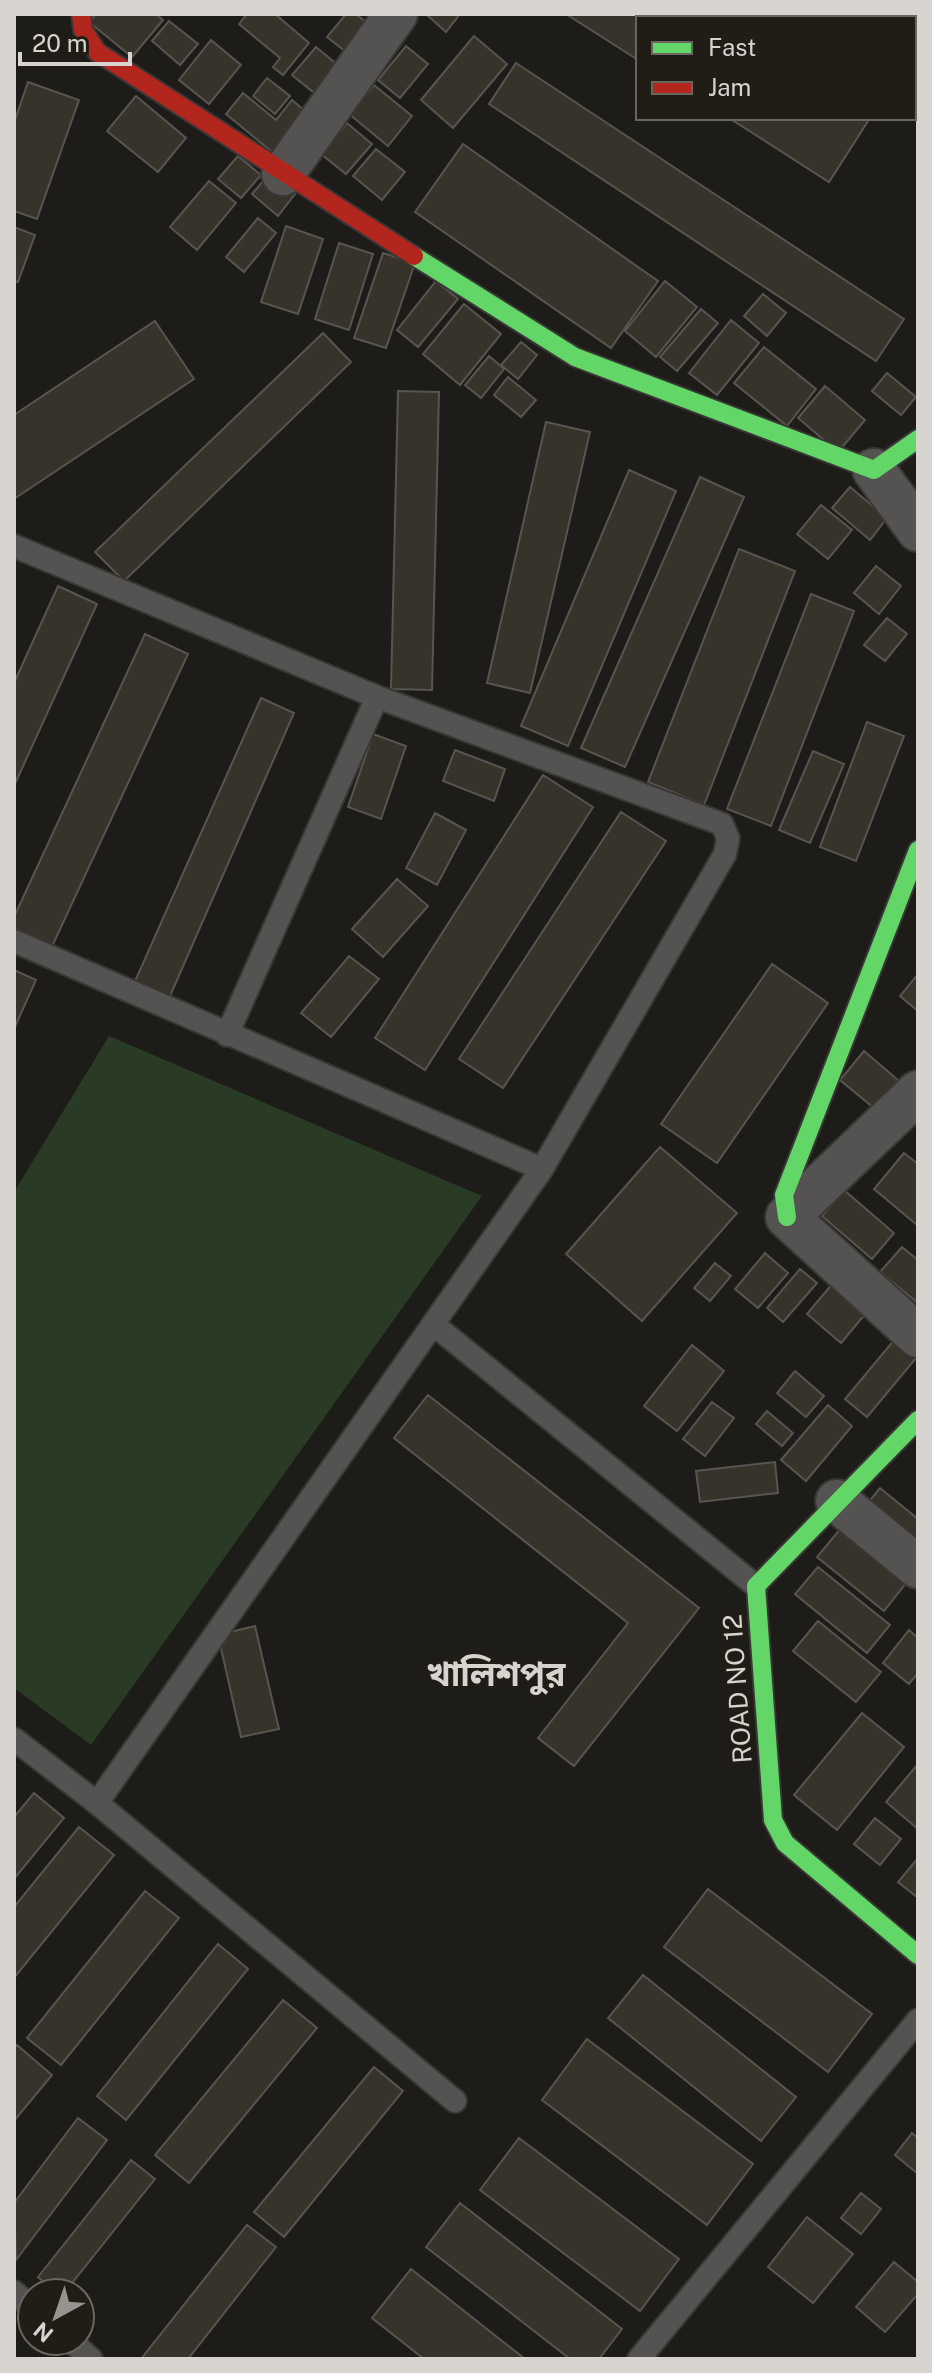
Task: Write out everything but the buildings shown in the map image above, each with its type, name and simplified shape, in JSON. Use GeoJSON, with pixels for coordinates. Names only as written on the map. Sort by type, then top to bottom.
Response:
{"type":"FeatureCollection","features":[{"type":"Feature","properties":{"kind":"street"},"geometry":{"type":"LineString","coordinates":[[81,14],[83,30],[97,52],[283,174],[575,357],[874,470],[918,530]]}},
{"type":"Feature","properties":{"kind":"street"},"geometry":{"type":"LineString","coordinates":[[283,174],[396,14]]}},
{"type":"Feature","properties":{"kind":"street"},"geometry":{"type":"LineString","coordinates":[[874,470],[918,439]]}},
{"type":"Feature","properties":{"kind":"street"},"geometry":{"type":"LineString","coordinates":[[918,850],[784,1195],[787,1217],[918,1336]]}},
{"type":"Feature","properties":{"kind":"street"},"geometry":{"type":"LineString","coordinates":[[787,1217],[918,1092]]}},
{"type":"Feature","properties":{"kind":"street","name":"ROAD NO 12"},"geometry":{"type":"LineString","coordinates":[[918,1420],[756,1586],[773,1820],[785,1843],[918,1955]]}},
{"type":"Feature","properties":{"kind":"street"},"geometry":{"type":"LineString","coordinates":[[837,1501],[918,1567]]}},
{"type":"Feature","properties":{"kind":"lane"},"geometry":{"type":"LineString","coordinates":[[14,546],[377,697],[722,824],[728,838],[725,854],[542,1169],[97,1803]]}},
{"type":"Feature","properties":{"kind":"lane"},"geometry":{"type":"LineString","coordinates":[[227,1035],[377,697]]}},
{"type":"Feature","properties":{"kind":"lane"},"geometry":{"type":"LineString","coordinates":[[14,941],[542,1169]]}},
{"type":"Feature","properties":{"kind":"lane"},"geometry":{"type":"LineString","coordinates":[[433,1324],[756,1586]]}},
{"type":"Feature","properties":{"kind":"lane"},"geometry":{"type":"LineString","coordinates":[[14,1739],[97,1803],[455,2101]]}},
{"type":"Feature","properties":{"kind":"lane"},"geometry":{"type":"LineString","coordinates":[[639,2359],[918,2020]]}},
{"type":"Feature","properties":{"kind":"green space"},"geometry":{"type":"Polygon","coordinates":[[[109,1036],[482,1196],[91,1745],[14,1688],[14,1192],[109,1036]]]}},
{"type":"Feature","properties":{"kind":"traffic: fast"},"geometry":{"type":"LineString","coordinates":[[414,256],[575,357],[874,470],[918,439]]}},
{"type":"Feature","properties":{"kind":"traffic: fast"},"geometry":{"type":"LineString","coordinates":[[787,1217],[784,1195],[918,850]]}},
{"type":"Feature","properties":{"kind":"traffic: fast"},"geometry":{"type":"LineString","coordinates":[[918,1420],[756,1586],[773,1820],[785,1843],[918,1955]]}},
{"type":"Feature","properties":{"kind":"traffic: jam"},"geometry":{"type":"LineString","coordinates":[[81,14],[83,30],[97,52],[414,256]]}},
{"type":"Feature","properties":{"kind":"district","name":"খালিশপুর"},"geometry":{"type":"Point","coordinates":[496,1674]}}]}
